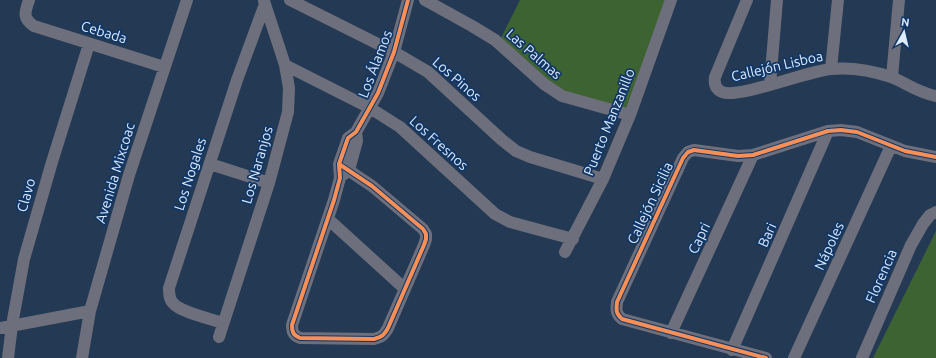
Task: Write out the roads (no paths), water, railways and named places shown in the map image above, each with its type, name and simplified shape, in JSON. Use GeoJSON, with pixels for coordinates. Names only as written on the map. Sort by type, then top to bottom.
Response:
{"type":"FeatureCollection","features":[{"type":"Feature","properties":{"kind":"street","name":"Cebada"},"geometry":{"type":"LineString","coordinates":[[30,0],[26,17],[28,22],[34,26],[164,67]]}},
{"type":"Feature","properties":{"kind":"street","name":"Avenida Mixcoac"},"geometry":{"type":"LineString","coordinates":[[82,358],[90,311],[129,175],[187,0]]}},
{"type":"Feature","properties":{"kind":"street","name":"Los Pinos"},"geometry":{"type":"LineString","coordinates":[[290,0],[394,52],[428,72],[516,151],[530,157],[603,179]]}},
{"type":"Feature","properties":{"kind":"street","name":"Los Álamos"},"geometry":{"type":"LineString","coordinates":[[343,171],[357,142],[356,132],[378,93],[394,52],[408,0]]}},
{"type":"Feature","properties":{"kind":"street","name":"Las Palmas"},"geometry":{"type":"LineString","coordinates":[[425,0],[495,40],[544,84],[562,96],[630,115]]}},
{"type":"Feature","properties":{"kind":"street","name":"Puerto Manzanillo"},"geometry":{"type":"LineString","coordinates":[[566,252],[603,179],[630,115],[672,0]]}},
{"type":"Feature","properties":{"kind":"street","name":"Callejón Lisboa"},"geometry":{"type":"LineString","coordinates":[[747,0],[715,77],[714,82],[716,88],[721,92],[742,92],[831,69],[867,71],[892,77],[912,88],[936,96]]}},
{"type":"Feature","properties":{"kind":"street"},"geometry":{"type":"LineString","coordinates":[[770,84],[777,0]]}},
{"type":"Feature","properties":{"kind":"street"},"geometry":{"type":"LineString","coordinates":[[831,69],[838,0]]}},
{"type":"Feature","properties":{"kind":"street"},"geometry":{"type":"LineString","coordinates":[[892,77],[899,0]]}},
{"type":"Feature","properties":{"kind":"street","name":"Los Naranjos"},"geometry":{"type":"LineString","coordinates":[[219,337],[269,183],[288,112],[288,88],[285,65],[264,2]]}},
{"type":"Feature","properties":{"kind":"street","name":"Los Nogales"},"geometry":{"type":"LineString","coordinates":[[223,323],[180,309],[172,303],[169,297],[169,288],[264,2]]}},
{"type":"Feature","properties":{"kind":"street","name":"Clavo"},"geometry":{"type":"LineString","coordinates":[[8,358],[6,326],[52,162],[89,44]]}},
{"type":"Feature","properties":{"kind":"street","name":"Los Fresnos"},"geometry":{"type":"LineString","coordinates":[[285,65],[370,108],[400,127],[495,214],[510,222],[573,239]]}},
{"type":"Feature","properties":{"kind":"street","name":"Callejón Sicilia"},"geometry":{"type":"LineString","coordinates":[[766,358],[671,333],[622,319],[618,316],[616,310],[617,302],[683,158],[688,152],[694,150],[738,156],[753,155],[828,131],[841,130],[857,132],[905,151],[936,157]]}},
{"type":"Feature","properties":{"kind":"street","name":"Bari"},"geometry":{"type":"LineString","coordinates":[[732,350],[828,131]]}},
{"type":"Feature","properties":{"kind":"street","name":"Nápoles"},"geometry":{"type":"LineString","coordinates":[[794,358],[891,146]]}},
{"type":"Feature","properties":{"kind":"street","name":"Capri"},"geometry":{"type":"LineString","coordinates":[[671,333],[753,155]]}},
{"type":"Feature","properties":{"kind":"street"},"geometry":{"type":"LineString","coordinates":[[210,164],[269,183]]}},
{"type":"Feature","properties":{"kind":"street"},"geometry":{"type":"LineString","coordinates":[[343,171],[372,186],[423,229],[426,234],[426,238],[384,335],[374,339],[300,338],[292,331],[292,325],[343,171]]}},
{"type":"Feature","properties":{"kind":"street","name":"Florencia"},"geometry":{"type":"LineString","coordinates":[[862,358],[911,245],[930,214],[936,212]]}},
{"type":"Feature","properties":{"kind":"street"},"geometry":{"type":"LineString","coordinates":[[328,219],[404,289]]}},
{"type":"Feature","properties":{"kind":"street"},"geometry":{"type":"LineString","coordinates":[[6,326],[90,311]]}}]}
